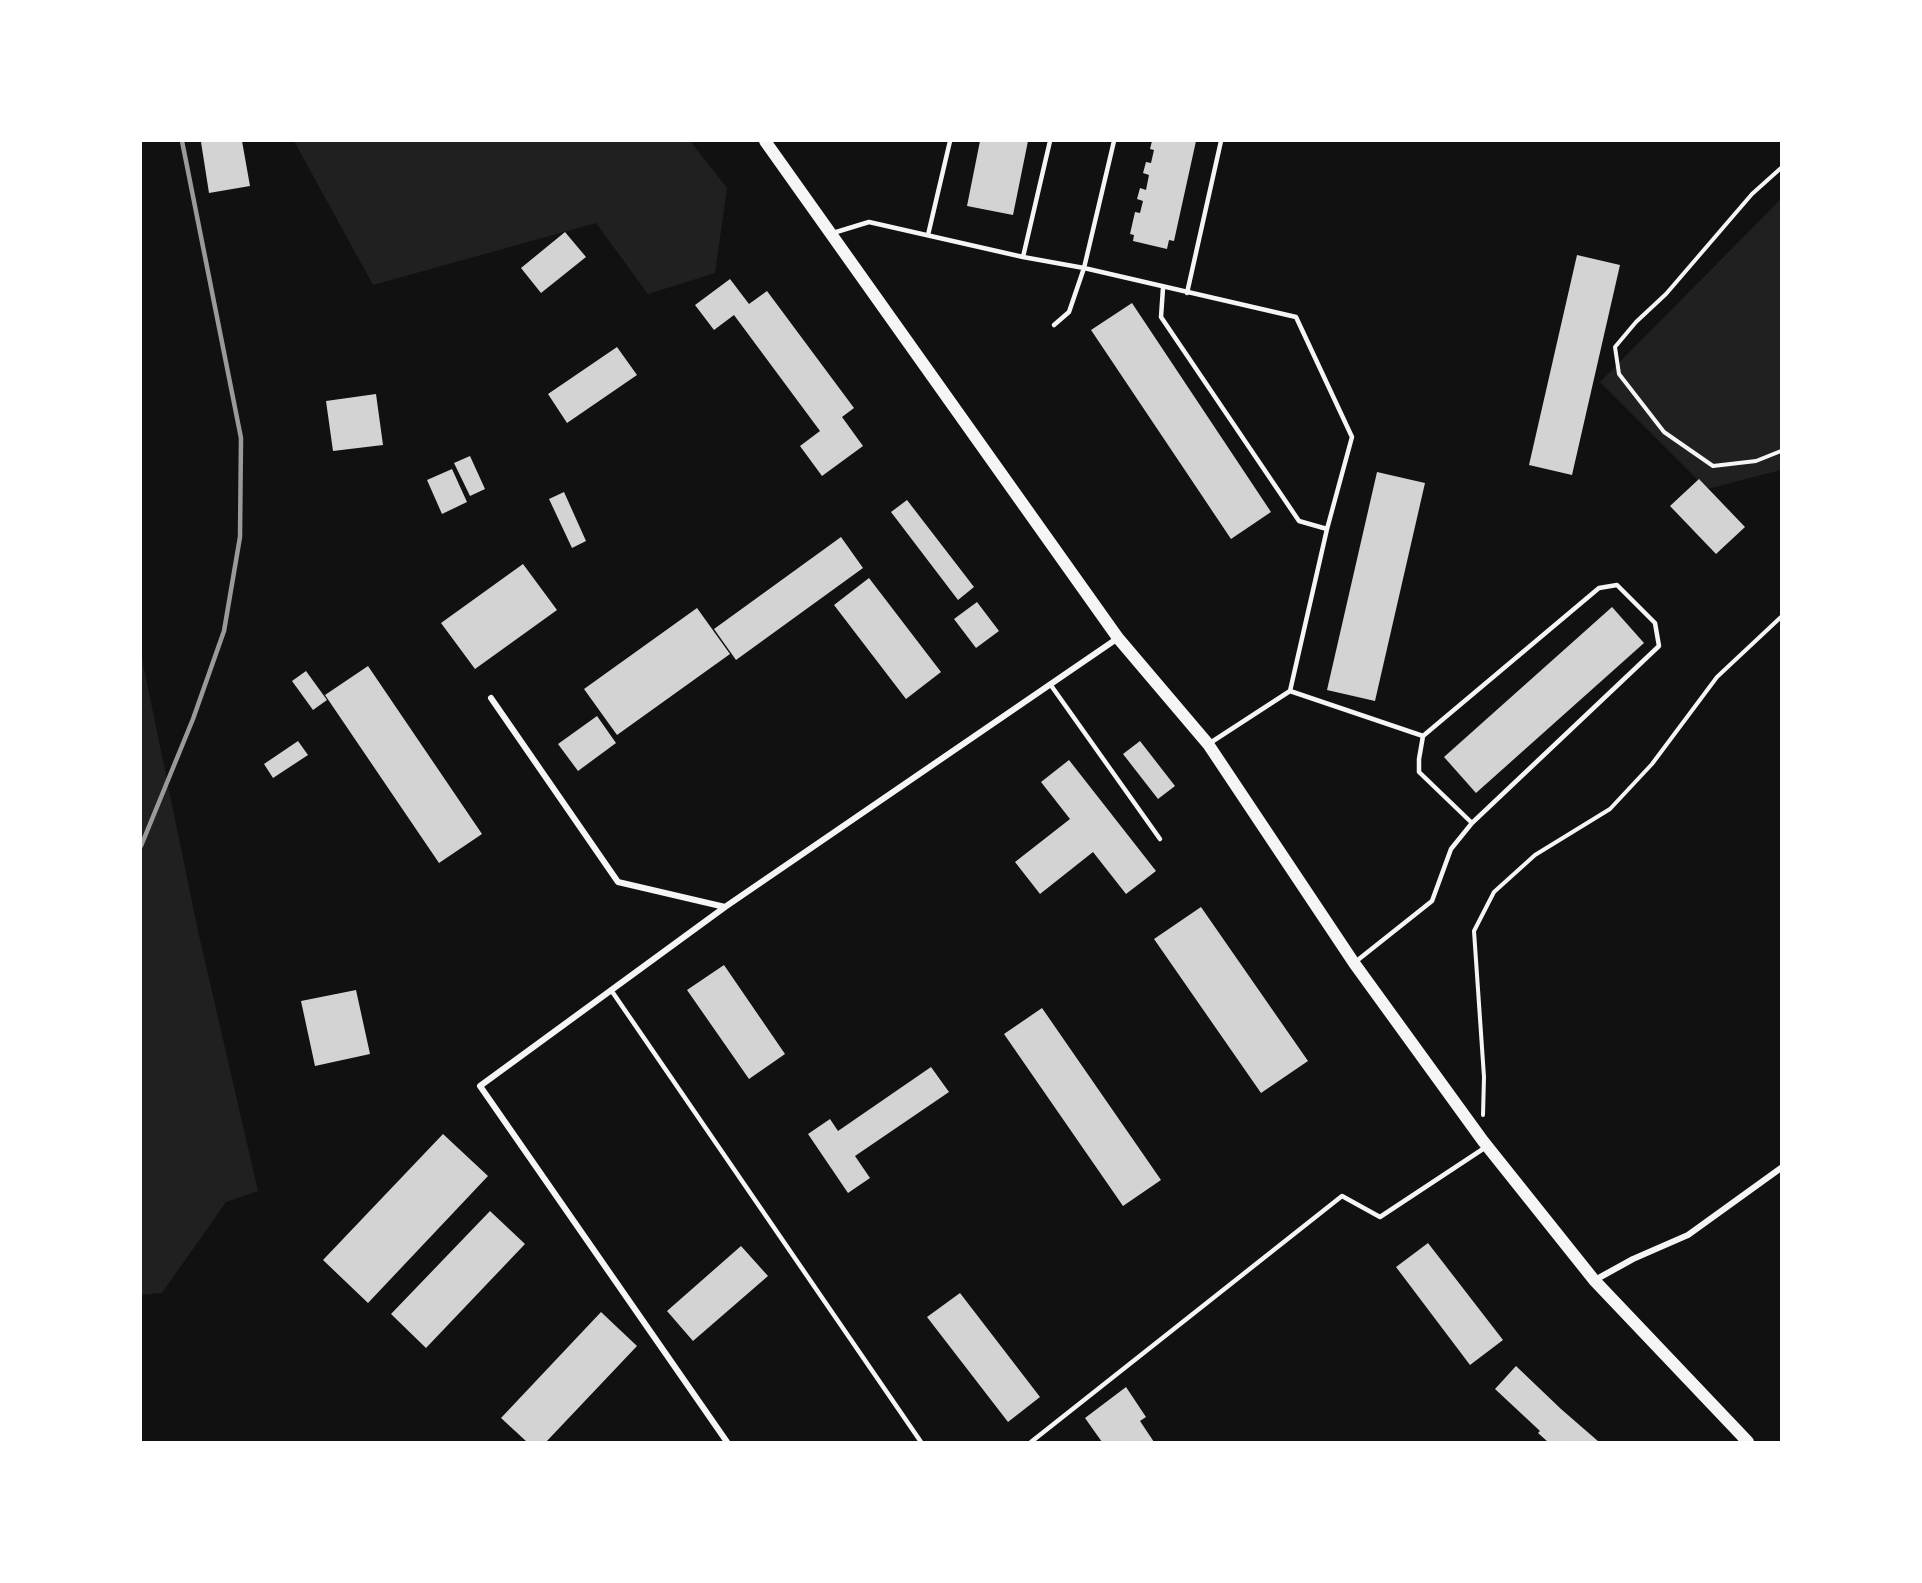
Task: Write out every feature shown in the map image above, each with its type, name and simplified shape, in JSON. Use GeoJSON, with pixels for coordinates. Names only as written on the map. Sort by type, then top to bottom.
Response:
{"type":"FeatureCollection","features":[{"type":"Feature","properties":{"kind":"main road"},"geometry":{"type":"LineString","coordinates":[[765,141],[1118,638],[1208,744],[1354,963],[1485,1144],[1594,1280],[1748,1442]]}},
{"type":"Feature","properties":{"kind":"street"},"geometry":{"type":"LineString","coordinates":[[728,1442],[480,1086],[725,907],[1118,638]]}},
{"type":"Feature","properties":{"kind":"street"},"geometry":{"type":"LineString","coordinates":[[491,698],[618,882],[725,907]]}},
{"type":"Feature","properties":{"kind":"street"},"geometry":{"type":"LineString","coordinates":[[1594,1280],[1633,1259],[1688,1235],[1781,1168]]}},
{"type":"Feature","properties":{"kind":"lane"},"geometry":{"type":"LineString","coordinates":[[928,235],[950,141]]}},
{"type":"Feature","properties":{"kind":"lane"},"geometry":{"type":"LineString","coordinates":[[1023,257],[1050,141]]}},
{"type":"Feature","properties":{"kind":"lane"},"geometry":{"type":"LineString","coordinates":[[1054,326],[1069,312],[1084,268],[1114,141]]}},
{"type":"Feature","properties":{"kind":"lane"},"geometry":{"type":"LineString","coordinates":[[1187,293],[1221,141]]}},
{"type":"Feature","properties":{"kind":"lane"},"geometry":{"type":"LineString","coordinates":[[832,234],[869,222],[1296,317],[1352,437],[1290,691],[1208,744]]}},
{"type":"Feature","properties":{"kind":"lane"},"geometry":{"type":"LineString","coordinates":[[1163,288],[1161,317],[1299,521],[1328,529]]}},
{"type":"Feature","properties":{"kind":"lane"},"geometry":{"type":"LineString","coordinates":[[1354,963],[1432,901],[1451,849],[1472,823],[1659,646],[1655,623],[1617,585],[1599,588],[1423,736],[1419,772],[1472,823]]}},
{"type":"Feature","properties":{"kind":"lane"},"geometry":{"type":"LineString","coordinates":[[1050,684],[1160,839]]}},
{"type":"Feature","properties":{"kind":"lane"},"geometry":{"type":"LineString","coordinates":[[1290,691],[1423,736]]}},
{"type":"Feature","properties":{"kind":"lane"},"geometry":{"type":"LineString","coordinates":[[612,990],[921,1442]]}},
{"type":"Feature","properties":{"kind":"lane"},"geometry":{"type":"LineString","coordinates":[[1031,1442],[1342,1196],[1380,1217],[1485,1144]]}},
{"type":"Feature","properties":{"kind":"path"},"geometry":{"type":"LineString","coordinates":[[1781,168],[1752,194],[1666,294],[1636,322],[1615,347],[1619,374],[1664,432],[1713,466],[1756,461],[1781,451]]}},
{"type":"Feature","properties":{"kind":"path"},"geometry":{"type":"LineString","coordinates":[[1485,1144],[1484,1077],[1474,931],[1494,892],[1535,855],[1610,809],[1652,765],[1717,677],[1781,618]]}},
{"type":"Feature","properties":{"kind":"shaded area"},"geometry":{"type":"Polygon","coordinates":[[[294,141],[690,141],[727,188],[715,273],[648,294],[596,223],[373,285],[294,141]]]}},
{"type":"Feature","properties":{"kind":"shaded area"},"geometry":{"type":"Polygon","coordinates":[[[1781,199],[1781,470],[1703,490],[1696,478],[1600,382],[1781,199]]]}},
{"type":"Feature","properties":{"kind":"shaded area"},"geometry":{"type":"Polygon","coordinates":[[[141,654],[198,931],[258,1191],[226,1202],[162,1293],[141,1295],[141,654]]]}},
{"type":"Feature","properties":{"kind":"building"},"geometry":{"type":"Polygon","coordinates":[[[242,141],[250,186],[209,193],[201,142],[242,141]]]}},
{"type":"Feature","properties":{"kind":"building"},"geometry":{"type":"Polygon","coordinates":[[[980,141],[1028,141],[1013,215],[967,206],[980,141]]]}},
{"type":"Feature","properties":{"kind":"building"},"geometry":{"type":"Polygon","coordinates":[[[1152,141],[1196,141],[1174,241],[1169,240],[1167,249],[1133,241],[1134,235],[1130,234],[1135,212],[1140,213],[1143,201],[1137,199],[1140,188],[1146,190],[1149,175],[1143,173],[1146,162],[1151,163],[1154,150],[1150,149],[1152,141]]]}},
{"type":"Feature","properties":{"kind":"building"},"geometry":{"type":"Polygon","coordinates":[[[565,232],[586,257],[541,293],[521,268],[565,232]]]}},
{"type":"Feature","properties":{"kind":"building"},"geometry":{"type":"Polygon","coordinates":[[[1577,255],[1620,265],[1572,475],[1529,465],[1577,255]]]}},
{"type":"Feature","properties":{"kind":"building"},"geometry":{"type":"Polygon","coordinates":[[[730,279],[749,304],[767,291],[854,408],[842,417],[863,446],[822,476],[800,446],[820,431],[734,315],[714,330],[695,305],[730,279]]]}},
{"type":"Feature","properties":{"kind":"building"},"geometry":{"type":"Polygon","coordinates":[[[1132,303],[1271,512],[1231,539],[1091,330],[1132,303]]]}},
{"type":"Feature","properties":{"kind":"building"},"geometry":{"type":"Polygon","coordinates":[[[617,347],[637,375],[567,423],[548,394],[617,347]]]}},
{"type":"Feature","properties":{"kind":"building"},"geometry":{"type":"Polygon","coordinates":[[[376,394],[383,445],[333,451],[326,401],[376,394]]]}},
{"type":"Feature","properties":{"kind":"building"},"geometry":{"type":"Polygon","coordinates":[[[470,456],[485,489],[470,496],[454,463],[470,456]]]}},
{"type":"Feature","properties":{"kind":"building"},"geometry":{"type":"Polygon","coordinates":[[[452,469],[467,502],[442,514],[427,480],[452,469]]]}},
{"type":"Feature","properties":{"kind":"building"},"geometry":{"type":"Polygon","coordinates":[[[1377,472],[1425,483],[1375,701],[1327,690],[1377,472]]]}},
{"type":"Feature","properties":{"kind":"building"},"geometry":{"type":"Polygon","coordinates":[[[1699,479],[1745,527],[1716,554],[1670,506],[1699,479]]]}},
{"type":"Feature","properties":{"kind":"building"},"geometry":{"type":"Polygon","coordinates":[[[564,492],[586,541],[572,548],[549,499],[564,492]]]}},
{"type":"Feature","properties":{"kind":"building"},"geometry":{"type":"Polygon","coordinates":[[[907,500],[974,587],[958,600],[891,512],[907,500]]]}},
{"type":"Feature","properties":{"kind":"building"},"geometry":{"type":"Polygon","coordinates":[[[841,537],[863,568],[736,660],[714,629],[841,537]]]}},
{"type":"Feature","properties":{"kind":"building"},"geometry":{"type":"Polygon","coordinates":[[[523,564],[557,610],[475,669],[441,623],[523,564]]]}},
{"type":"Feature","properties":{"kind":"building"},"geometry":{"type":"Polygon","coordinates":[[[869,578],[941,672],[906,699],[834,605],[869,578]]]}},
{"type":"Feature","properties":{"kind":"building"},"geometry":{"type":"Polygon","coordinates":[[[977,602],[999,631],[976,648],[954,619],[977,602]]]}},
{"type":"Feature","properties":{"kind":"building"},"geometry":{"type":"Polygon","coordinates":[[[1612,607],[1644,643],[1476,793],[1444,757],[1612,607]]]}},
{"type":"Feature","properties":{"kind":"building"},"geometry":{"type":"Polygon","coordinates":[[[697,608],[730,654],[617,735],[584,689],[697,608]]]}},
{"type":"Feature","properties":{"kind":"building"},"geometry":{"type":"Polygon","coordinates":[[[368,666],[482,834],[439,863],[325,695],[368,666]]]}},
{"type":"Feature","properties":{"kind":"building"},"geometry":{"type":"Polygon","coordinates":[[[306,671],[327,700],[313,710],[292,681],[306,671]]]}},
{"type":"Feature","properties":{"kind":"building"},"geometry":{"type":"Polygon","coordinates":[[[597,716],[616,743],[578,771],[558,744],[597,716]]]}},
{"type":"Feature","properties":{"kind":"building"},"geometry":{"type":"Polygon","coordinates":[[[298,741],[308,755],[273,778],[264,764],[298,741]]]}},
{"type":"Feature","properties":{"kind":"building"},"geometry":{"type":"Polygon","coordinates":[[[1140,741],[1175,786],[1158,799],[1123,754],[1140,741]]]}},
{"type":"Feature","properties":{"kind":"building"},"geometry":{"type":"Polygon","coordinates":[[[1069,760],[1156,871],[1126,894],[1093,852],[1040,894],[1015,862],[1070,819],[1041,782],[1069,760]]]}},
{"type":"Feature","properties":{"kind":"building"},"geometry":{"type":"Polygon","coordinates":[[[1201,907],[1308,1061],[1261,1093],[1154,939],[1201,907]]]}},
{"type":"Feature","properties":{"kind":"building"},"geometry":{"type":"Polygon","coordinates":[[[724,965],[785,1054],[749,1079],[687,990],[724,965]]]}},
{"type":"Feature","properties":{"kind":"building"},"geometry":{"type":"Polygon","coordinates":[[[356,990],[370,1054],[315,1066],[301,1001],[356,990]]]}},
{"type":"Feature","properties":{"kind":"building"},"geometry":{"type":"Polygon","coordinates":[[[1042,1008],[1161,1180],[1123,1206],[1004,1034],[1042,1008]]]}},
{"type":"Feature","properties":{"kind":"building"},"geometry":{"type":"Polygon","coordinates":[[[931,1067],[949,1092],[855,1156],[870,1178],[848,1193],[808,1134],[830,1119],[838,1131],[931,1067]]]}},
{"type":"Feature","properties":{"kind":"building"},"geometry":{"type":"Polygon","coordinates":[[[443,1134],[488,1176],[368,1303],[323,1260],[443,1134]]]}},
{"type":"Feature","properties":{"kind":"building"},"geometry":{"type":"Polygon","coordinates":[[[490,1211],[525,1244],[426,1348],[391,1314],[490,1211]]]}},
{"type":"Feature","properties":{"kind":"building"},"geometry":{"type":"Polygon","coordinates":[[[1428,1243],[1503,1340],[1470,1365],[1396,1267],[1428,1243]]]}},
{"type":"Feature","properties":{"kind":"building"},"geometry":{"type":"Polygon","coordinates":[[[741,1246],[768,1276],[693,1341],[667,1311],[741,1246]]]}},
{"type":"Feature","properties":{"kind":"building"},"geometry":{"type":"Polygon","coordinates":[[[960,1293],[1040,1397],[1008,1422],[927,1317],[960,1293]]]}},
{"type":"Feature","properties":{"kind":"building"},"geometry":{"type":"Polygon","coordinates":[[[601,1312],[637,1346],[546,1442],[527,1442],[501,1418],[601,1312]]]}},
{"type":"Feature","properties":{"kind":"building"},"geometry":{"type":"Polygon","coordinates":[[[1516,1366],[1599,1442],[1548,1442],[1538,1433],[1540,1431],[1495,1389],[1516,1366]]]}},
{"type":"Feature","properties":{"kind":"building"},"geometry":{"type":"Polygon","coordinates":[[[1126,1387],[1146,1417],[1140,1421],[1154,1442],[1102,1442],[1085,1418],[1126,1387]]]}},
{"type":"Feature","properties":{"kind":"railway"},"geometry":{"type":"LineString","coordinates":[[141,846],[193,719],[224,631],[240,537],[241,438],[182,141]]}}]}
